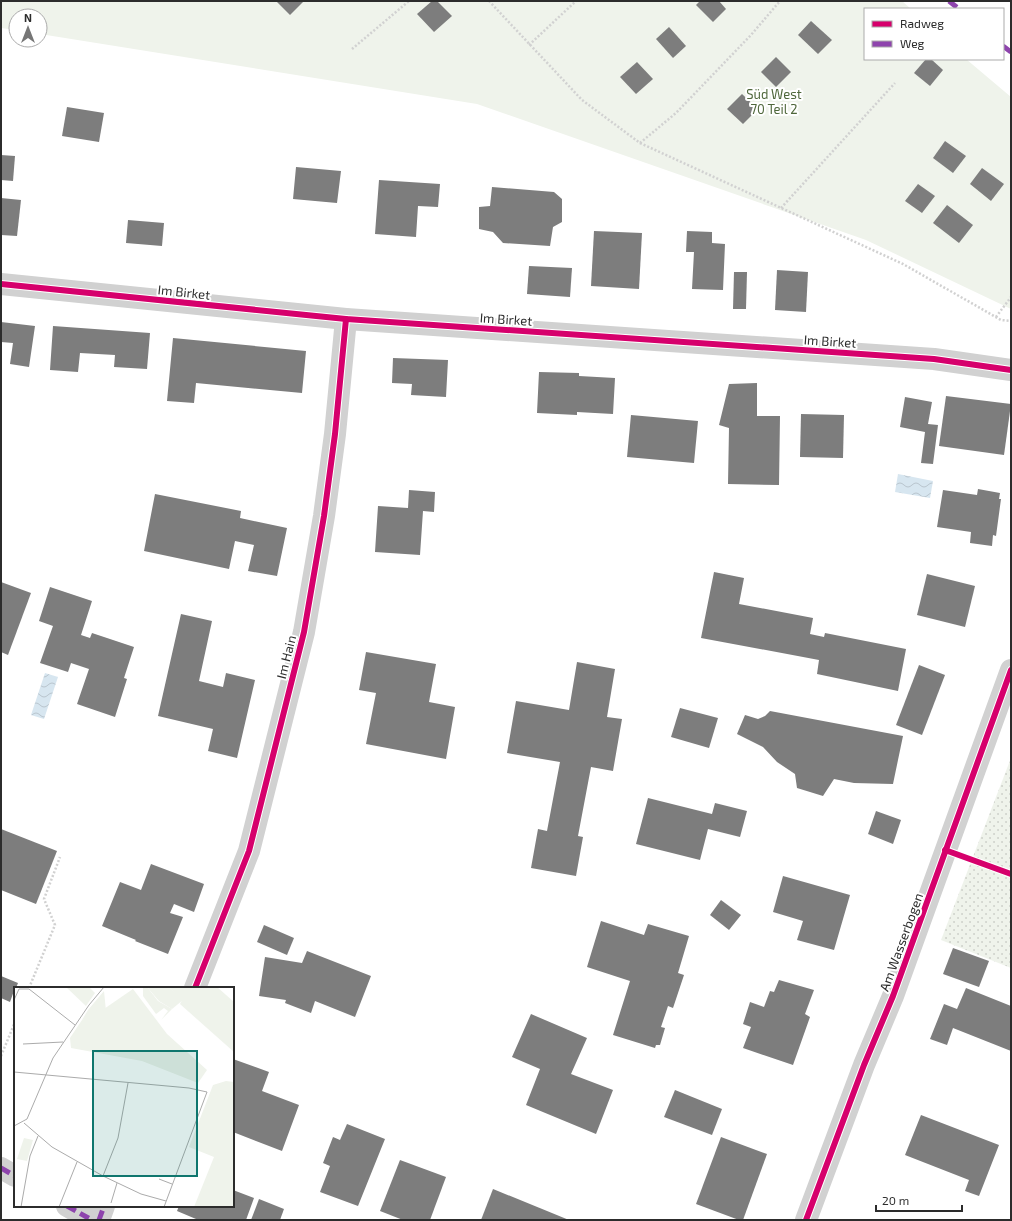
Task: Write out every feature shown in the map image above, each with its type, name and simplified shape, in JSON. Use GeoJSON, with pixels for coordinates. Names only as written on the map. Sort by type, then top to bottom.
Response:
{"type":"FeatureCollection","features":[{"type":"Feature","properties":{"kind":"street","name":"Im Birket"},"geometry":{"type":"LineString","coordinates":[[1,284],[346,319],[934,359],[1011,370]]}},
{"type":"Feature","properties":{"kind":"street","name":"Im Hain"},"geometry":{"type":"LineString","coordinates":[[194,987],[249,851],[304,632],[324,516],[335,434],[346,319]]}},
{"type":"Feature","properties":{"kind":"street","name":"Am Wasserbogen"},"geometry":{"type":"LineString","coordinates":[[806,1220],[864,1065],[893,996],[1011,670]]}},
{"type":"Feature","properties":{"kind":"street"},"geometry":{"type":"LineString","coordinates":[[1,1168],[14,1175]]}},
{"type":"Feature","properties":{"kind":"street"},"geometry":{"type":"LineString","coordinates":[[69,1207],[92,1220]]}},
{"type":"Feature","properties":{"kind":"street"},"geometry":{"type":"LineString","coordinates":[[99,1220],[104,1207]]}},
{"type":"Feature","properties":{"kind":"path"},"geometry":{"type":"LineString","coordinates":[[352,49],[409,1]]}},
{"type":"Feature","properties":{"kind":"path"},"geometry":{"type":"LineString","coordinates":[[489,1],[582,100],[640,143],[903,264],[1001,320],[1011,321]]}},
{"type":"Feature","properties":{"kind":"path"},"geometry":{"type":"LineString","coordinates":[[529,45],[576,1]]}},
{"type":"Feature","properties":{"kind":"path"},"geometry":{"type":"LineString","coordinates":[[640,143],[676,113],[751,35],[780,1]]}},
{"type":"Feature","properties":{"kind":"path"},"geometry":{"type":"LineString","coordinates":[[781,208],[895,84]]}},
{"type":"Feature","properties":{"kind":"path"},"geometry":{"type":"LineString","coordinates":[[996,317],[1011,297]]}},
{"type":"Feature","properties":{"kind":"path"},"geometry":{"type":"LineString","coordinates":[[29,987],[55,925],[44,899],[60,857]]}},
{"type":"Feature","properties":{"kind":"path"},"geometry":{"type":"LineString","coordinates":[[1,1056],[14,1024]]}},
{"type":"Feature","properties":{"kind":"green space","name":"Süd West 70 Teil 2"},"geometry":{"type":"Polygon","coordinates":[[[1,1],[902,1],[910,8],[864,8],[864,60],[967,60],[1011,97],[1011,309],[866,240],[477,104],[48,35],[48,8],[8,8],[8,29],[1,28],[1,1]]]}},
{"type":"Feature","properties":{"kind":"green space"},"geometry":{"type":"Polygon","coordinates":[[[1011,758],[1011,968],[941,940],[1011,758]]]}},
{"type":"Feature","properties":{"kind":"water"},"geometry":{"type":"Polygon","coordinates":[[[898,474],[933,481],[930,498],[895,492],[898,474]]]}},
{"type":"Feature","properties":{"kind":"water"},"geometry":{"type":"Polygon","coordinates":[[[45,673],[58,677],[44,719],[31,715],[45,673]]]}},
{"type":"Feature","properties":{"kind":"building"},"geometry":{"type":"Polygon","coordinates":[[[276,1],[304,1],[290,15],[276,1]]]}},
{"type":"Feature","properties":{"kind":"building"},"geometry":{"type":"Polygon","coordinates":[[[432,1],[437,1],[452,16],[434,32],[417,14],[432,1]]]}},
{"type":"Feature","properties":{"kind":"building"},"geometry":{"type":"Polygon","coordinates":[[[700,1],[719,1],[726,9],[713,22],[696,5],[700,1]]]}},
{"type":"Feature","properties":{"kind":"building"},"geometry":{"type":"Polygon","coordinates":[[[811,21],[832,40],[818,54],[798,35],[811,21]]]}},
{"type":"Feature","properties":{"kind":"building"},"geometry":{"type":"Polygon","coordinates":[[[669,27],[686,46],[673,58],[656,39],[669,27]]]}},
{"type":"Feature","properties":{"kind":"building"},"geometry":{"type":"Polygon","coordinates":[[[776,57],[791,72],[776,87],[761,72],[776,57]]]}},
{"type":"Feature","properties":{"kind":"building"},"geometry":{"type":"Polygon","coordinates":[[[925,60],[932,60],[943,70],[930,86],[914,73],[925,60]]]}},
{"type":"Feature","properties":{"kind":"building"},"geometry":{"type":"Polygon","coordinates":[[[637,62],[653,79],[636,94],[620,77],[637,62]]]}},
{"type":"Feature","properties":{"kind":"building"},"geometry":{"type":"Polygon","coordinates":[[[742,94],[758,109],[743,124],[727,109],[742,94]]]}},
{"type":"Feature","properties":{"kind":"building"},"geometry":{"type":"Polygon","coordinates":[[[67,107],[104,113],[99,142],[62,136],[67,107]]]}},
{"type":"Feature","properties":{"kind":"building"},"geometry":{"type":"Polygon","coordinates":[[[945,141],[966,156],[953,173],[933,158],[945,141]]]}},
{"type":"Feature","properties":{"kind":"building"},"geometry":{"type":"Polygon","coordinates":[[[1,155],[15,156],[13,181],[1,180],[1,155]]]}},
{"type":"Feature","properties":{"kind":"building"},"geometry":{"type":"Polygon","coordinates":[[[296,167],[341,171],[337,203],[293,199],[296,167]]]}},
{"type":"Feature","properties":{"kind":"building"},"geometry":{"type":"Polygon","coordinates":[[[982,168],[1004,184],[991,201],[970,184],[982,168]]]}},
{"type":"Feature","properties":{"kind":"building"},"geometry":{"type":"Polygon","coordinates":[[[379,180],[440,184],[438,207],[418,206],[416,237],[375,234],[379,180]]]}},
{"type":"Feature","properties":{"kind":"building"},"geometry":{"type":"Polygon","coordinates":[[[918,184],[935,196],[922,213],[905,201],[918,184]]]}},
{"type":"Feature","properties":{"kind":"building"},"geometry":{"type":"Polygon","coordinates":[[[492,187],[554,192],[562,199],[562,222],[553,227],[550,246],[503,243],[493,232],[479,229],[479,207],[490,206],[492,187]]]}},
{"type":"Feature","properties":{"kind":"building"},"geometry":{"type":"Polygon","coordinates":[[[1,198],[21,200],[17,236],[1,235],[1,198]]]}},
{"type":"Feature","properties":{"kind":"building"},"geometry":{"type":"Polygon","coordinates":[[[947,205],[973,225],[959,243],[933,223],[947,205]]]}},
{"type":"Feature","properties":{"kind":"building"},"geometry":{"type":"Polygon","coordinates":[[[128,220],[164,223],[162,246],[126,243],[128,220]]]}},
{"type":"Feature","properties":{"kind":"building"},"geometry":{"type":"Polygon","coordinates":[[[594,231],[642,233],[639,289],[591,286],[594,231]]]}},
{"type":"Feature","properties":{"kind":"building"},"geometry":{"type":"Polygon","coordinates":[[[687,231],[712,232],[712,243],[725,244],[723,290],[692,289],[694,252],[686,252],[687,231]]]}},
{"type":"Feature","properties":{"kind":"building"},"geometry":{"type":"Polygon","coordinates":[[[529,266],[572,268],[570,297],[527,294],[529,266]]]}},
{"type":"Feature","properties":{"kind":"building"},"geometry":{"type":"Polygon","coordinates":[[[777,270],[808,272],[806,312],[775,310],[777,270]]]}},
{"type":"Feature","properties":{"kind":"building"},"geometry":{"type":"Polygon","coordinates":[[[734,272],[747,272],[746,309],[733,309],[734,272]]]}},
{"type":"Feature","properties":{"kind":"building"},"geometry":{"type":"Polygon","coordinates":[[[1,322],[35,326],[29,367],[10,364],[13,343],[1,342],[1,322]]]}},
{"type":"Feature","properties":{"kind":"building"},"geometry":{"type":"Polygon","coordinates":[[[53,326],[150,333],[147,369],[114,367],[115,355],[80,353],[78,372],[50,370],[53,326]]]}},
{"type":"Feature","properties":{"kind":"building"},"geometry":{"type":"Polygon","coordinates":[[[173,338],[306,351],[302,393],[196,383],[194,403],[167,401],[173,338]]]}},
{"type":"Feature","properties":{"kind":"building"},"geometry":{"type":"Polygon","coordinates":[[[393,358],[448,360],[446,397],[411,395],[412,384],[392,383],[393,358]]]}},
{"type":"Feature","properties":{"kind":"building"},"geometry":{"type":"Polygon","coordinates":[[[539,372],[579,373],[579,376],[615,378],[613,414],[577,412],[577,415],[537,413],[539,372]]]}},
{"type":"Feature","properties":{"kind":"building"},"geometry":{"type":"Polygon","coordinates":[[[757,383],[757,416],[780,416],[779,485],[728,484],[729,428],[719,425],[729,384],[757,383]]]}},
{"type":"Feature","properties":{"kind":"building"},"geometry":{"type":"Polygon","coordinates":[[[946,396],[1011,404],[1004,455],[939,446],[946,396]]]}},
{"type":"Feature","properties":{"kind":"building"},"geometry":{"type":"Polygon","coordinates":[[[905,397],[932,402],[928,424],[938,425],[933,464],[921,463],[925,432],[900,427],[905,397]]]}},
{"type":"Feature","properties":{"kind":"building"},"geometry":{"type":"Polygon","coordinates":[[[801,414],[844,415],[843,458],[800,457],[801,414]]]}},
{"type":"Feature","properties":{"kind":"building"},"geometry":{"type":"Polygon","coordinates":[[[631,415],[698,421],[694,463],[627,457],[631,415]]]}},
{"type":"Feature","properties":{"kind":"building"},"geometry":{"type":"Polygon","coordinates":[[[978,489],[1000,493],[999,499],[1001,499],[996,536],[993,535],[992,546],[970,543],[971,532],[937,527],[943,490],[977,495],[978,489]]]}},
{"type":"Feature","properties":{"kind":"building"},"geometry":{"type":"Polygon","coordinates":[[[409,490],[435,492],[434,512],[423,511],[420,555],[375,552],[378,506],[408,508],[409,490]]]}},
{"type":"Feature","properties":{"kind":"building"},"geometry":{"type":"Polygon","coordinates":[[[155,494],[241,511],[240,518],[287,528],[277,576],[248,571],[254,545],[235,541],[229,569],[144,551],[155,494]]]}},
{"type":"Feature","properties":{"kind":"building"},"geometry":{"type":"Polygon","coordinates":[[[714,572],[744,578],[739,604],[813,618],[810,634],[824,637],[825,633],[906,649],[898,691],[817,674],[819,660],[701,638],[714,572]]]}},
{"type":"Feature","properties":{"kind":"building"},"geometry":{"type":"Polygon","coordinates":[[[927,574],[975,586],[965,627],[917,615],[927,574]]]}},
{"type":"Feature","properties":{"kind":"building"},"geometry":{"type":"Polygon","coordinates":[[[1,582],[31,593],[8,655],[1,652],[1,582]]]}},
{"type":"Feature","properties":{"kind":"building"},"geometry":{"type":"Polygon","coordinates":[[[50,587],[92,601],[81,635],[90,638],[92,633],[134,647],[124,678],[127,679],[115,717],[77,704],[89,669],[71,663],[68,672],[40,663],[53,626],[39,621],[50,587]]]}},
{"type":"Feature","properties":{"kind":"building"},"geometry":{"type":"Polygon","coordinates":[[[181,614],[212,621],[199,681],[223,687],[226,673],[255,680],[237,758],[208,751],[213,729],[158,716],[181,614]]]}},
{"type":"Feature","properties":{"kind":"building"},"geometry":{"type":"Polygon","coordinates":[[[366,652],[436,664],[429,702],[455,707],[446,759],[366,744],[376,693],[359,690],[366,652]]]}},
{"type":"Feature","properties":{"kind":"building"},"geometry":{"type":"Polygon","coordinates":[[[577,662],[615,669],[607,717],[622,719],[613,771],[591,767],[578,836],[583,837],[576,876],[531,868],[538,829],[547,831],[560,762],[507,753],[516,701],[569,710],[577,662]]]}},
{"type":"Feature","properties":{"kind":"building"},"geometry":{"type":"Polygon","coordinates":[[[919,665],[945,675],[922,735],[896,725],[919,665]]]}},
{"type":"Feature","properties":{"kind":"building"},"geometry":{"type":"Polygon","coordinates":[[[680,708],[718,718],[709,748],[671,737],[680,708]]]}},
{"type":"Feature","properties":{"kind":"building"},"geometry":{"type":"Polygon","coordinates":[[[770,711],[903,736],[893,784],[854,783],[834,779],[823,796],[797,788],[795,774],[777,762],[763,747],[737,734],[745,715],[758,719],[765,716],[770,711]]]}},
{"type":"Feature","properties":{"kind":"building"},"geometry":{"type":"Polygon","coordinates":[[[648,798],[712,814],[715,803],[747,811],[740,837],[708,829],[700,860],[636,844],[648,798]]]}},
{"type":"Feature","properties":{"kind":"building"},"geometry":{"type":"Polygon","coordinates":[[[876,811],[901,820],[893,844],[868,834],[876,811]]]}},
{"type":"Feature","properties":{"kind":"building"},"geometry":{"type":"Polygon","coordinates":[[[1,829],[57,851],[36,904],[1,890],[1,829]]]}},
{"type":"Feature","properties":{"kind":"building"},"geometry":{"type":"Polygon","coordinates":[[[151,864],[204,884],[194,912],[174,904],[170,913],[183,917],[168,954],[102,926],[120,882],[141,890],[151,864]]]}},
{"type":"Feature","properties":{"kind":"building"},"geometry":{"type":"Polygon","coordinates":[[[783,876],[850,895],[834,950],[797,940],[803,921],[773,912],[783,876]]]}},
{"type":"Feature","properties":{"kind":"building"},"geometry":{"type":"Polygon","coordinates":[[[721,900],[741,915],[729,930],[710,915],[721,900]]]}},
{"type":"Feature","properties":{"kind":"building"},"geometry":{"type":"Polygon","coordinates":[[[601,921],[644,935],[648,924],[689,936],[678,973],[684,975],[673,1008],[668,1006],[661,1027],[665,1028],[660,1045],[656,1045],[655,1048],[613,1035],[630,981],[587,967],[601,921]]]}},
{"type":"Feature","properties":{"kind":"building"},"geometry":{"type":"Polygon","coordinates":[[[264,925],[294,938],[287,955],[257,942],[264,925]]]}},
{"type":"Feature","properties":{"kind":"building"},"geometry":{"type":"Polygon","coordinates":[[[953,948],[989,961],[979,987],[943,974],[953,948]]]}},
{"type":"Feature","properties":{"kind":"building"},"geometry":{"type":"Polygon","coordinates":[[[307,951],[371,976],[355,1017],[315,1001],[311,1013],[285,1003],[286,1000],[259,996],[265,957],[302,963],[307,951]]]}},
{"type":"Feature","properties":{"kind":"building"},"geometry":{"type":"Polygon","coordinates":[[[1,976],[18,983],[16,987],[14,987],[10,1002],[1,998],[1,976]]]}},
{"type":"Feature","properties":{"kind":"building"},"geometry":{"type":"Polygon","coordinates":[[[779,980],[814,990],[805,1014],[810,1017],[793,1065],[743,1048],[751,1027],[743,1024],[750,1002],[764,1007],[770,991],[774,992],[779,980]]]}},
{"type":"Feature","properties":{"kind":"building"},"geometry":{"type":"Polygon","coordinates":[[[966,988],[1011,1006],[1011,1051],[953,1028],[947,1045],[930,1039],[944,1004],[957,1009],[966,988]]]}},
{"type":"Feature","properties":{"kind":"building"},"geometry":{"type":"Polygon","coordinates":[[[531,1014],[587,1038],[571,1074],[613,1090],[596,1134],[526,1105],[540,1069],[512,1057],[531,1014]]]}},
{"type":"Feature","properties":{"kind":"building"},"geometry":{"type":"Polygon","coordinates":[[[234,1059],[269,1072],[262,1091],[299,1105],[282,1151],[234,1132],[234,1059]]]}},
{"type":"Feature","properties":{"kind":"building"},"geometry":{"type":"Polygon","coordinates":[[[675,1090],[722,1109],[712,1135],[664,1117],[675,1090]]]}},
{"type":"Feature","properties":{"kind":"building"},"geometry":{"type":"Polygon","coordinates":[[[921,1115],[999,1145],[979,1196],[965,1191],[969,1180],[905,1155],[921,1115]]]}},
{"type":"Feature","properties":{"kind":"building"},"geometry":{"type":"Polygon","coordinates":[[[347,1124],[385,1139],[358,1206],[320,1192],[330,1166],[323,1163],[333,1137],[340,1140],[347,1124]]]}},
{"type":"Feature","properties":{"kind":"building"},"geometry":{"type":"Polygon","coordinates":[[[721,1137],[767,1154],[743,1220],[739,1220],[696,1204],[721,1137]]]}},
{"type":"Feature","properties":{"kind":"building"},"geometry":{"type":"Polygon","coordinates":[[[400,1160],[446,1177],[430,1220],[403,1220],[380,1211],[400,1160]]]}},
{"type":"Feature","properties":{"kind":"building"},"geometry":{"type":"Polygon","coordinates":[[[493,1189],[569,1220],[481,1220],[493,1189]]]}},
{"type":"Feature","properties":{"kind":"building"},"geometry":{"type":"Polygon","coordinates":[[[234,1190],[254,1198],[246,1220],[195,1220],[196,1219],[177,1211],[179,1207],[234,1207],[234,1190]]]}},
{"type":"Feature","properties":{"kind":"building"},"geometry":{"type":"Polygon","coordinates":[[[259,1199],[284,1209],[280,1220],[251,1220],[259,1199]]]}},
{"type":"Feature","properties":{"kind":"marked path"},"geometry":{"type":"LineString","coordinates":[[949,1],[958,8]]}},
{"type":"Feature","properties":{"kind":"marked path"},"geometry":{"type":"LineString","coordinates":[[1004,47],[1011,52]]}},
{"type":"Feature","properties":{"kind":"marked path"},"geometry":{"type":"LineString","coordinates":[[1,1168],[14,1175]]}},
{"type":"Feature","properties":{"kind":"marked path"},"geometry":{"type":"LineString","coordinates":[[69,1207],[92,1220]]}},
{"type":"Feature","properties":{"kind":"marked path"},"geometry":{"type":"LineString","coordinates":[[99,1220],[104,1207]]}},
{"type":"Feature","properties":{"kind":"cycle path"},"geometry":{"type":"LineString","coordinates":[[1,284],[346,319],[934,359],[1011,370]]}},
{"type":"Feature","properties":{"kind":"cycle path"},"geometry":{"type":"LineString","coordinates":[[195,987],[249,851],[304,632],[324,516],[335,434],[346,319]]}},
{"type":"Feature","properties":{"kind":"cycle path"},"geometry":{"type":"LineString","coordinates":[[806,1220],[864,1065],[893,996],[1011,670]]}},
{"type":"Feature","properties":{"kind":"cycle path"},"geometry":{"type":"LineString","coordinates":[[945,850],[1011,874]]}}]}
